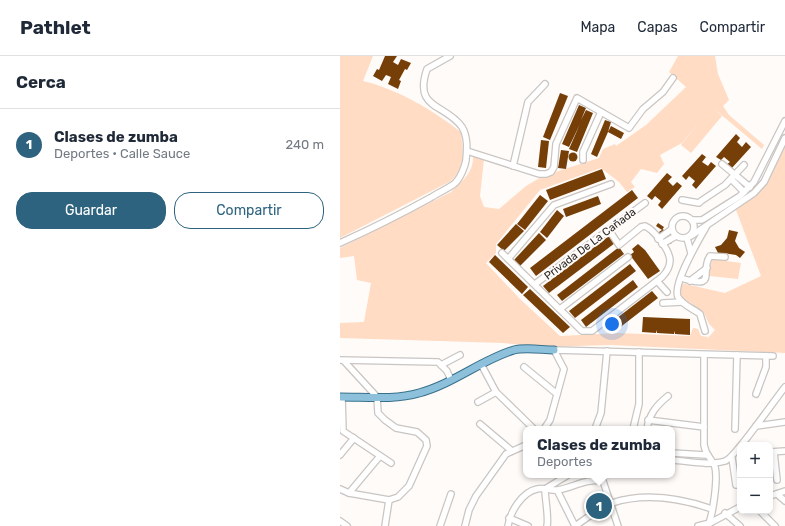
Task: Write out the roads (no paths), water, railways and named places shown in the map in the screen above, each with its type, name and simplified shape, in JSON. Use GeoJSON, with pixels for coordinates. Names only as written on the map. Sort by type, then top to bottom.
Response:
{"type":"FeatureCollection","features":[{"type":"Feature","properties":{"kind":"main road"},"geometry":{"type":"LineString","coordinates":[[341,397],[407,396],[421,393],[451,380],[481,364],[516,350],[554,350]]}},
{"type":"Feature","properties":{"kind":"street"},"geometry":{"type":"LineString","coordinates":[[340,243],[404,213],[456,183],[465,166],[468,144],[462,127],[432,105],[424,92],[423,80],[427,68],[450,56]]}},
{"type":"Feature","properties":{"kind":"street"},"geometry":{"type":"LineString","coordinates":[[467,151],[539,174],[546,174],[551,172],[554,167],[556,144],[578,98],[629,128],[643,109],[663,92],[673,78]]}},
{"type":"Feature","properties":{"kind":"street"},"geometry":{"type":"LineString","coordinates":[[513,166],[528,102],[544,84]]}},
{"type":"Feature","properties":{"kind":"street"},"geometry":{"type":"LineString","coordinates":[[583,160],[583,152],[601,112]]}},
{"type":"Feature","properties":{"kind":"street"},"geometry":{"type":"LineString","coordinates":[[692,220],[702,220],[750,187],[770,153],[785,121]]}},
{"type":"Feature","properties":{"kind":"street"},"geometry":{"type":"LineString","coordinates":[[662,244],[676,236],[689,237],[741,204],[754,193],[764,182],[785,138]]}},
{"type":"Feature","properties":{"kind":"street"},"geometry":{"type":"LineString","coordinates":[[722,164],[744,192]]}},
{"type":"Feature","properties":{"kind":"street"},"geometry":{"type":"LineString","coordinates":[[682,200],[699,203],[725,185],[744,165]]}},
{"type":"Feature","properties":{"kind":"street"},"geometry":{"type":"LineString","coordinates":[[733,177],[750,187]]}},
{"type":"Feature","properties":{"kind":"street"},"geometry":{"type":"LineString","coordinates":[[508,259],[554,205],[611,184]]}},
{"type":"Feature","properties":{"kind":"street","name":"Privada De La Cañada"},"geometry":{"type":"LineString","coordinates":[[535,284],[645,203]]}},
{"type":"Feature","properties":{"kind":"street"},"geometry":{"type":"LineString","coordinates":[[676,236],[672,229],[673,222],[679,217],[686,216],[692,220],[695,227],[689,237],[691,253]]}},
{"type":"Feature","properties":{"kind":"street"},"geometry":{"type":"LineString","coordinates":[[705,332],[700,314],[682,302],[678,297],[677,289],[691,253],[706,225]]}},
{"type":"Feature","properties":{"kind":"street","name":"Privada De La Cañada"},"geometry":{"type":"LineString","coordinates":[[502,253],[582,331],[588,332],[592,331],[657,281],[667,272],[670,263],[670,257],[658,238],[649,228],[645,226],[619,245],[609,230]]}},
{"type":"Feature","properties":{"kind":"street"},"geometry":{"type":"LineString","coordinates":[[658,238],[672,229]]}},
{"type":"Feature","properties":{"kind":"street"},"geometry":{"type":"LineString","coordinates":[[681,278],[690,281],[707,268],[708,259],[710,256],[725,257]]}},
{"type":"Feature","properties":{"kind":"street"},"geometry":{"type":"LineString","coordinates":[[560,309],[628,257]]}},
{"type":"Feature","properties":{"kind":"street"},"geometry":{"type":"LineString","coordinates":[[657,281],[667,292]]}},
{"type":"Feature","properties":{"kind":"street"},"geometry":{"type":"LineString","coordinates":[[663,303],[682,302]]}},
{"type":"Feature","properties":{"kind":"street"},"geometry":{"type":"LineString","coordinates":[[546,426],[550,420],[564,369],[554,350],[773,356]]}},
{"type":"Feature","properties":{"kind":"street"},"geometry":{"type":"LineString","coordinates":[[596,426],[601,413],[607,351]]}},
{"type":"Feature","properties":{"kind":"street"},"geometry":{"type":"LineString","coordinates":[[634,426],[639,404],[639,352]]}},
{"type":"Feature","properties":{"kind":"street"},"geometry":{"type":"LineString","coordinates":[[441,365],[460,355]]}},
{"type":"Feature","properties":{"kind":"street"},"geometry":{"type":"LineString","coordinates":[[704,355],[704,427],[706,454],[713,463],[715,477],[709,524]]}},
{"type":"Feature","properties":{"kind":"street"},"geometry":{"type":"LineString","coordinates":[[735,429],[737,355]]}},
{"type":"Feature","properties":{"kind":"street"},"geometry":{"type":"LineString","coordinates":[[756,394],[766,367],[766,356]]}},
{"type":"Feature","properties":{"kind":"street"},"geometry":{"type":"LineString","coordinates":[[342,360],[438,362],[447,371],[451,380]]}},
{"type":"Feature","properties":{"kind":"street"},"geometry":{"type":"LineString","coordinates":[[340,489],[349,493],[389,500],[398,497],[405,492],[427,446],[426,440],[417,432],[396,428],[378,413],[377,397],[342,360]]}},
{"type":"Feature","properties":{"kind":"street"},"geometry":{"type":"LineString","coordinates":[[481,364],[496,392],[531,426]]}},
{"type":"Feature","properties":{"kind":"street"},"geometry":{"type":"LineString","coordinates":[[524,366],[557,394]]}},
{"type":"Feature","properties":{"kind":"street"},"geometry":{"type":"LineString","coordinates":[[744,442],[785,387]]}},
{"type":"Feature","properties":{"kind":"street"},"geometry":{"type":"LineString","coordinates":[[478,402],[496,392]]}},
{"type":"Feature","properties":{"kind":"street"},"geometry":{"type":"LineString","coordinates":[[647,426],[648,420],[658,404],[668,396]]}},
{"type":"Feature","properties":{"kind":"street"},"geometry":{"type":"LineString","coordinates":[[341,397],[343,431],[391,464]]}},
{"type":"Feature","properties":{"kind":"street"},"geometry":{"type":"LineString","coordinates":[[648,420],[704,427]]}},
{"type":"Feature","properties":{"kind":"street"},"geometry":{"type":"LineString","coordinates":[[756,426],[784,421]]}},
{"type":"Feature","properties":{"kind":"street"},"geometry":{"type":"LineString","coordinates":[[480,424],[512,451]]}},
{"type":"Feature","properties":{"kind":"street"},"geometry":{"type":"LineString","coordinates":[[340,454],[354,438]]}},
{"type":"Feature","properties":{"kind":"street"},"geometry":{"type":"LineString","coordinates":[[464,526],[469,510],[476,496],[506,454],[523,446]]}},
{"type":"Feature","properties":{"kind":"street"},"geometry":{"type":"LineString","coordinates":[[773,452],[785,451]]}},
{"type":"Feature","properties":{"kind":"street"},"geometry":{"type":"LineString","coordinates":[[675,460],[713,463],[732,458],[737,452]]}},
{"type":"Feature","properties":{"kind":"street"},"geometry":{"type":"LineString","coordinates":[[675,453],[706,454]]}},
{"type":"Feature","properties":{"kind":"street"},"geometry":{"type":"LineString","coordinates":[[349,493],[380,456]]}},
{"type":"Feature","properties":{"kind":"street"},"geometry":{"type":"LineString","coordinates":[[773,457],[778,480]]}},
{"type":"Feature","properties":{"kind":"street"},"geometry":{"type":"LineString","coordinates":[[732,458],[736,485]]}},
{"type":"Feature","properties":{"kind":"street"},"geometry":{"type":"LineString","coordinates":[[545,489],[563,478]]}},
{"type":"Feature","properties":{"kind":"street"},"geometry":{"type":"LineString","coordinates":[[508,526],[509,518],[520,501],[529,492],[538,488],[557,490],[593,479],[603,482],[618,526]]}},
{"type":"Feature","properties":{"kind":"street"},"geometry":{"type":"LineString","coordinates":[[545,489],[546,510],[549,520],[546,526]]}},
{"type":"Feature","properties":{"kind":"street"},"geometry":{"type":"LineString","coordinates":[[557,490],[575,526],[611,503],[663,496],[712,509]]}},
{"type":"Feature","properties":{"kind":"street"},"geometry":{"type":"LineString","coordinates":[[773,495],[785,491]]}},
{"type":"Feature","properties":{"kind":"street"},"geometry":{"type":"LineString","coordinates":[[440,526],[451,494]]}},
{"type":"Feature","properties":{"kind":"street"},"geometry":{"type":"LineString","coordinates":[[777,494],[785,501]]}},
{"type":"Feature","properties":{"kind":"street"},"geometry":{"type":"LineString","coordinates":[[385,526],[389,500]]}},
{"type":"Feature","properties":{"kind":"street"},"geometry":{"type":"LineString","coordinates":[[698,526],[709,524],[725,513],[737,508]]}},
{"type":"Feature","properties":{"kind":"street"},"geometry":{"type":"LineString","coordinates":[[725,513],[740,526]]}},
{"type":"Feature","properties":{"kind":"street"},"geometry":{"type":"LineString","coordinates":[[763,514],[776,526]]}},
{"type":"Feature","properties":{"kind":"street"},"geometry":{"type":"LineString","coordinates":[[509,518],[528,526]]}},
{"type":"Feature","properties":{"kind":"street"},"geometry":{"type":"LineString","coordinates":[[340,521],[348,526]]}},
{"type":"Feature","properties":{"kind":"place","name":"Clases de zumba"},"geometry":{"type":"Point","coordinates":[599,506]}}]}
